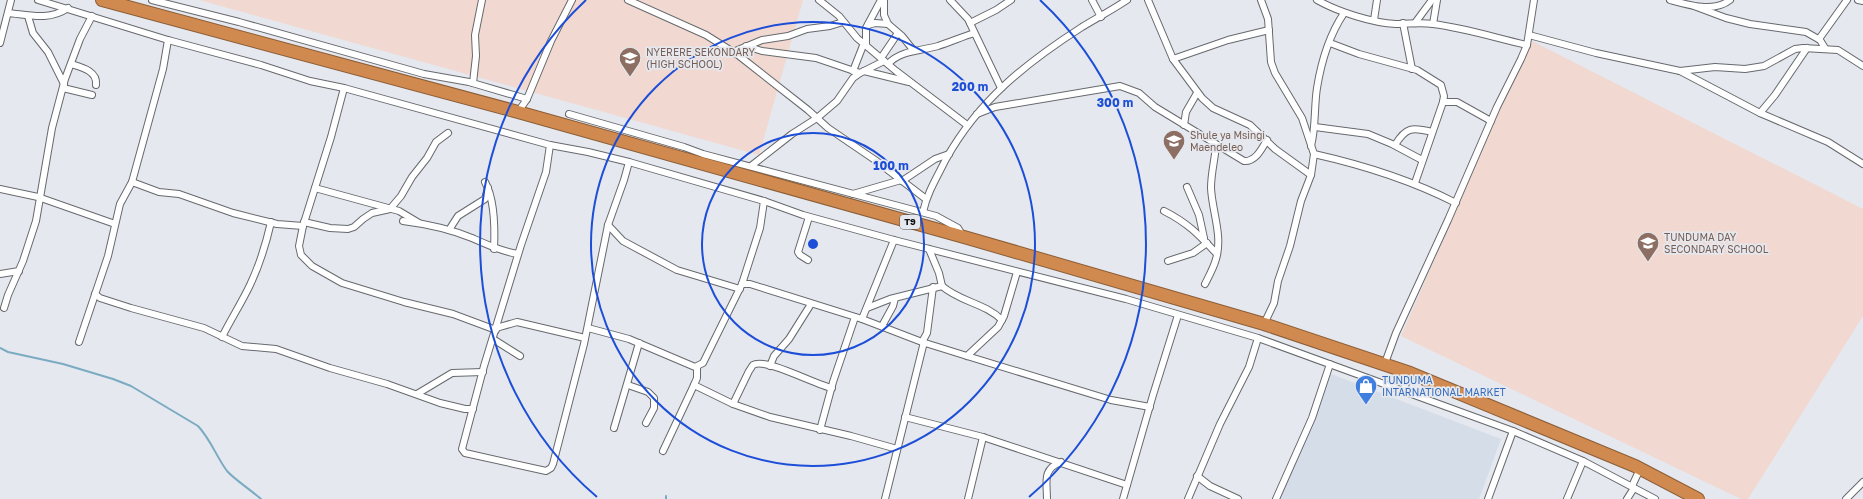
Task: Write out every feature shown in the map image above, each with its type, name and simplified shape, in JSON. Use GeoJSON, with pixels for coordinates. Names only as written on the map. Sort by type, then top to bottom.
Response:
{"type":"FeatureCollection","features":[{"type":"Feature","properties":{"kind":"highway","name":"T9"},"geometry":{"type":"LineString","coordinates":[[102,0],[518,112],[1131,284],[1264,324],[1410,372],[1640,469],[1698,499]]}},
{"type":"Feature","properties":{"kind":"street"},"geometry":{"type":"LineString","coordinates":[[0,43],[11,0]]}},
{"type":"Feature","properties":{"kind":"street"},"geometry":{"type":"LineString","coordinates":[[38,0],[168,40],[261,65],[310,81],[344,88],[550,145],[629,162],[764,201],[809,217],[1126,299],[1258,338],[1513,432],[1583,461],[1655,499]]}},
{"type":"Feature","properties":{"kind":"street"},"geometry":{"type":"LineString","coordinates":[[152,0],[239,22],[424,74],[473,83],[527,99]]}},
{"type":"Feature","properties":{"kind":"street"},"geometry":{"type":"LineString","coordinates":[[473,83],[476,56],[475,35],[482,0]]}},
{"type":"Feature","properties":{"kind":"street"},"geometry":{"type":"LineString","coordinates":[[518,112],[527,99],[551,41],[572,0]]}},
{"type":"Feature","properties":{"kind":"street"},"geometry":{"type":"LineString","coordinates":[[628,0],[706,36],[733,52],[817,118],[926,199]]}},
{"type":"Feature","properties":{"kind":"street"},"geometry":{"type":"LineString","coordinates":[[819,0],[834,12],[884,61],[967,125]]}},
{"type":"Feature","properties":{"kind":"street"},"geometry":{"type":"LineString","coordinates":[[883,0],[884,15],[888,24],[898,33],[914,52]]}},
{"type":"Feature","properties":{"kind":"street"},"geometry":{"type":"LineString","coordinates":[[859,72],[868,25],[883,0]]}},
{"type":"Feature","properties":{"kind":"street"},"geometry":{"type":"LineString","coordinates":[[950,0],[962,11],[970,23],[1001,88]]}},
{"type":"Feature","properties":{"kind":"street"},"geometry":{"type":"LineString","coordinates":[[970,23],[996,10],[1011,0]]}},
{"type":"Feature","properties":{"kind":"street"},"geometry":{"type":"LineString","coordinates":[[1092,0],[1101,17]]}},
{"type":"Feature","properties":{"kind":"street"},"geometry":{"type":"LineString","coordinates":[[923,212],[926,199],[949,154],[967,125],[1001,88],[1031,62],[1127,0]]}},
{"type":"Feature","properties":{"kind":"street"},"geometry":{"type":"LineString","coordinates":[[1148,0],[1173,59],[1197,93],[1208,105],[1250,125],[1288,159],[1311,175]]}},
{"type":"Feature","properties":{"kind":"street"},"geometry":{"type":"LineString","coordinates":[[1261,0],[1268,19],[1270,30],[1269,47],[1275,73],[1302,118],[1314,154],[1311,175],[1301,201],[1290,246],[1278,281],[1274,303],[1264,324]]}},
{"type":"Feature","properties":{"kind":"street"},"geometry":{"type":"LineString","coordinates":[[1317,0],[1344,13],[1374,20],[1433,24],[1527,45]]}},
{"type":"Feature","properties":{"kind":"street"},"geometry":{"type":"LineString","coordinates":[[1374,20],[1377,0]]}},
{"type":"Feature","properties":{"kind":"street"},"geometry":{"type":"LineString","coordinates":[[1415,23],[1432,0]]}},
{"type":"Feature","properties":{"kind":"street"},"geometry":{"type":"LineString","coordinates":[[1433,24],[1437,0]]}},
{"type":"Feature","properties":{"kind":"street"},"geometry":{"type":"LineString","coordinates":[[1385,363],[1396,333],[1456,203],[1491,121],[1527,45],[1534,0]]}},
{"type":"Feature","properties":{"kind":"street"},"geometry":{"type":"LineString","coordinates":[[1670,0],[1750,24],[1806,32],[1818,39],[1825,48]]}},
{"type":"Feature","properties":{"kind":"street"},"geometry":{"type":"LineString","coordinates":[[1694,6],[1717,6],[1730,0]]}},
{"type":"Feature","properties":{"kind":"street"},"geometry":{"type":"LineString","coordinates":[[1818,39],[1846,0]]}},
{"type":"Feature","properties":{"kind":"street"},"geometry":{"type":"LineString","coordinates":[[1858,0],[1863,1]]}},
{"type":"Feature","properties":{"kind":"street"},"geometry":{"type":"LineString","coordinates":[[0,16],[8,14],[49,16],[60,14],[68,8]]}},
{"type":"Feature","properties":{"kind":"street"},"geometry":{"type":"LineString","coordinates":[[1311,146],[1315,127],[1317,88],[1330,43],[1338,22],[1344,13]]}},
{"type":"Feature","properties":{"kind":"street"},"geometry":{"type":"LineString","coordinates":[[28,16],[33,33],[48,52],[63,86],[92,95]]}},
{"type":"Feature","properties":{"kind":"street"},"geometry":{"type":"LineString","coordinates":[[4,308],[19,271],[34,227],[38,198],[52,128],[63,86],[92,16]]}},
{"type":"Feature","properties":{"kind":"street"},"geometry":{"type":"LineString","coordinates":[[733,52],[762,40],[788,36],[807,29],[830,26],[843,22]]}},
{"type":"Feature","properties":{"kind":"street"},"geometry":{"type":"LineString","coordinates":[[1403,23],[1412,69]]}},
{"type":"Feature","properties":{"kind":"street"},"geometry":{"type":"LineString","coordinates":[[868,25],[888,24]]}},
{"type":"Feature","properties":{"kind":"street"},"geometry":{"type":"LineString","coordinates":[[1173,59],[1228,40],[1270,30]]}},
{"type":"Feature","properties":{"kind":"street"},"geometry":{"type":"LineString","coordinates":[[884,61],[898,33]]}},
{"type":"Feature","properties":{"kind":"street"},"geometry":{"type":"LineString","coordinates":[[751,166],[792,134],[817,118],[837,101],[859,72],[884,61],[938,46],[974,33]]}},
{"type":"Feature","properties":{"kind":"street"},"geometry":{"type":"LineString","coordinates":[[1528,35],[1596,53],[1680,71],[1760,113],[1828,142],[1863,164]]}},
{"type":"Feature","properties":{"kind":"street"},"geometry":{"type":"LineString","coordinates":[[79,342],[108,256],[120,204],[132,182],[163,69],[168,40]]}},
{"type":"Feature","properties":{"kind":"street"},"geometry":{"type":"LineString","coordinates":[[1330,43],[1365,56],[1412,69],[1441,85],[1444,102],[1422,160],[1415,184]]}},
{"type":"Feature","properties":{"kind":"street"},"geometry":{"type":"LineString","coordinates":[[746,46],[762,51],[816,58],[859,72],[911,83]]}},
{"type":"Feature","properties":{"kind":"street"},"geometry":{"type":"LineString","coordinates":[[1680,71],[1715,67],[1745,69],[1764,66],[1795,50],[1807,48],[1838,50],[1863,66]]}},
{"type":"Feature","properties":{"kind":"street"},"geometry":{"type":"LineString","coordinates":[[1760,113],[1775,95],[1807,48]]}},
{"type":"Feature","properties":{"kind":"street"},"geometry":{"type":"LineString","coordinates":[[71,64],[92,73],[96,79],[96,85]]}},
{"type":"Feature","properties":{"kind":"street"},"geometry":{"type":"LineString","coordinates":[[977,114],[995,107],[1120,86],[1139,93],[1155,107],[1240,159],[1249,162],[1254,159],[1267,140]]}},
{"type":"Feature","properties":{"kind":"street"},"geometry":{"type":"LineString","coordinates":[[344,88],[331,137],[304,224],[299,246],[301,255],[312,266],[325,274],[358,288],[404,302],[453,314],[496,329],[517,322],[585,338]]}},
{"type":"Feature","properties":{"kind":"street"},"geometry":{"type":"LineString","coordinates":[[1184,125],[1186,112],[1197,93]]}},
{"type":"Feature","properties":{"kind":"street"},"geometry":{"type":"LineString","coordinates":[[1444,102],[1457,102],[1491,121]]}},
{"type":"Feature","properties":{"kind":"street"},"geometry":{"type":"LineString","coordinates":[[569,114],[684,146],[703,154],[923,212],[950,222],[958,228],[964,237]]}},
{"type":"Feature","properties":{"kind":"street"},"geometry":{"type":"LineString","coordinates":[[1315,127],[1368,134],[1395,145],[1422,160]]}},
{"type":"Feature","properties":{"kind":"street"},"geometry":{"type":"LineString","coordinates":[[1395,145],[1405,132],[1412,129],[1432,132]]}},
{"type":"Feature","properties":{"kind":"street"},"geometry":{"type":"LineString","coordinates":[[132,182],[159,192],[178,194],[233,213],[287,226],[304,224],[348,229],[359,223],[367,216],[390,208],[401,196],[436,142],[448,134]]}},
{"type":"Feature","properties":{"kind":"street"},"geometry":{"type":"LineString","coordinates":[[550,145],[546,172],[518,254],[462,448],[465,453],[515,466],[548,471],[553,464],[588,328],[608,225],[629,162]]}},
{"type":"Feature","properties":{"kind":"street"},"geometry":{"type":"LineString","coordinates":[[1205,284],[1217,254],[1217,227],[1212,205],[1211,187],[1211,172],[1216,145]]}},
{"type":"Feature","properties":{"kind":"street"},"geometry":{"type":"LineString","coordinates":[[851,194],[901,180],[935,159],[949,154]]}},
{"type":"Feature","properties":{"kind":"street"},"geometry":{"type":"LineString","coordinates":[[1314,154],[1368,167],[1415,184],[1456,203]]}},
{"type":"Feature","properties":{"kind":"street"},"geometry":{"type":"LineString","coordinates":[[449,230],[458,216],[485,199],[487,185],[492,201],[494,249]]}},
{"type":"Feature","properties":{"kind":"street"},"geometry":{"type":"LineString","coordinates":[[1187,187],[1199,215],[1206,241]]}},
{"type":"Feature","properties":{"kind":"street"},"geometry":{"type":"LineString","coordinates":[[315,188],[390,208],[419,223]]}},
{"type":"Feature","properties":{"kind":"street"},"geometry":{"type":"LineString","coordinates":[[0,189],[38,198],[115,224]]}},
{"type":"Feature","properties":{"kind":"street"},"geometry":{"type":"LineString","coordinates":[[697,367],[703,363],[741,287],[760,228],[764,201]]}},
{"type":"Feature","properties":{"kind":"street"},"geometry":{"type":"LineString","coordinates":[[1164,211],[1182,220],[1206,241],[1217,254]]}},
{"type":"Feature","properties":{"kind":"street"},"geometry":{"type":"LineString","coordinates":[[808,260],[800,256],[798,252],[809,217]]}},
{"type":"Feature","properties":{"kind":"street"},"geometry":{"type":"LineString","coordinates":[[403,221],[449,230],[494,249],[518,254]]}},
{"type":"Feature","properties":{"kind":"street"},"geometry":{"type":"LineString","coordinates":[[222,337],[232,315],[250,284],[261,259],[271,222]]}},
{"type":"Feature","properties":{"kind":"street"},"geometry":{"type":"LineString","coordinates":[[608,225],[623,241],[677,270],[741,287],[750,284],[859,318],[923,342],[967,356],[1112,400],[1150,407]]}},
{"type":"Feature","properties":{"kind":"street"},"geometry":{"type":"LineString","coordinates":[[820,430],[848,333],[867,308],[894,240]]}},
{"type":"Feature","properties":{"kind":"street"},"geometry":{"type":"LineString","coordinates":[[1168,261],[1193,253],[1206,241]]}},
{"type":"Feature","properties":{"kind":"street"},"geometry":{"type":"LineString","coordinates":[[929,249],[939,273],[942,286]]}},
{"type":"Feature","properties":{"kind":"street"},"geometry":{"type":"LineString","coordinates":[[0,274],[19,271]]}},
{"type":"Feature","properties":{"kind":"street"},"geometry":{"type":"LineString","coordinates":[[967,356],[998,327],[1002,320],[1017,272]]}},
{"type":"Feature","properties":{"kind":"street"},"geometry":{"type":"LineString","coordinates":[[1126,299],[1131,284]]}},
{"type":"Feature","properties":{"kind":"street"},"geometry":{"type":"LineString","coordinates":[[867,308],[895,298],[933,287],[942,286],[958,297],[986,308],[1002,320]]}},
{"type":"Feature","properties":{"kind":"street"},"geometry":{"type":"LineString","coordinates":[[885,499],[923,342],[928,333],[933,287]]}},
{"type":"Feature","properties":{"kind":"street"},"geometry":{"type":"LineString","coordinates":[[1157,308],[1161,293]]}},
{"type":"Feature","properties":{"kind":"street"},"geometry":{"type":"LineString","coordinates":[[95,294],[100,298],[131,308],[204,328],[242,346],[276,349],[330,368],[417,394],[454,407],[473,409]]}},
{"type":"Feature","properties":{"kind":"street"},"geometry":{"type":"LineString","coordinates":[[882,326],[893,306],[895,298]]}},
{"type":"Feature","properties":{"kind":"street"},"geometry":{"type":"LineString","coordinates":[[770,366],[774,356],[789,339],[811,304]]}},
{"type":"Feature","properties":{"kind":"street"},"geometry":{"type":"LineString","coordinates":[[1123,499],[1178,315]]}},
{"type":"Feature","properties":{"kind":"street"},"geometry":{"type":"LineString","coordinates":[[588,328],[639,343],[697,367]]}},
{"type":"Feature","properties":{"kind":"street"},"geometry":{"type":"LineString","coordinates":[[1188,499],[1197,476],[1249,367],[1258,338]]}},
{"type":"Feature","properties":{"kind":"street"},"geometry":{"type":"LineString","coordinates":[[493,339],[520,356]]}},
{"type":"Feature","properties":{"kind":"street"},"geometry":{"type":"LineString","coordinates":[[614,428],[628,385],[639,343]]}},
{"type":"Feature","properties":{"kind":"street"},"geometry":{"type":"LineString","coordinates":[[733,404],[753,366],[761,364],[832,388]]}},
{"type":"Feature","properties":{"kind":"street"},"geometry":{"type":"LineString","coordinates":[[1276,499],[1312,418],[1330,364]]}},
{"type":"Feature","properties":{"kind":"street"},"geometry":{"type":"LineString","coordinates":[[663,451],[697,378],[697,367]]}},
{"type":"Feature","properties":{"kind":"street"},"geometry":{"type":"LineString","coordinates":[[417,394],[452,373],[483,372]]}},
{"type":"Feature","properties":{"kind":"street"},"geometry":{"type":"LineString","coordinates":[[1403,391],[1410,372]]}},
{"type":"Feature","properties":{"kind":"street"},"geometry":{"type":"LineString","coordinates":[[628,385],[648,392],[654,398],[654,408],[646,423]]}},
{"type":"Feature","properties":{"kind":"street"},"geometry":{"type":"LineString","coordinates":[[694,385],[733,404],[770,417],[820,430],[851,436],[897,449]]}},
{"type":"Feature","properties":{"kind":"street"},"geometry":{"type":"LineString","coordinates":[[905,417],[983,437],[1127,485]]}},
{"type":"Feature","properties":{"kind":"street"},"geometry":{"type":"LineString","coordinates":[[1488,499],[1513,432]]}},
{"type":"Feature","properties":{"kind":"street"},"geometry":{"type":"LineString","coordinates":[[968,499],[983,437]]}},
{"type":"Feature","properties":{"kind":"street"},"geometry":{"type":"LineString","coordinates":[[1567,499],[1583,461]]}},
{"type":"Feature","properties":{"kind":"street"},"geometry":{"type":"LineString","coordinates":[[1047,499],[1047,473],[1050,467],[1061,462]]}},
{"type":"Feature","properties":{"kind":"street"},"geometry":{"type":"LineString","coordinates":[[1627,499],[1640,469]]}},
{"type":"Feature","properties":{"kind":"street"},"geometry":{"type":"LineString","coordinates":[[1197,476],[1210,486],[1238,499]]}},
{"type":"Feature","properties":{"kind":"street"},"geometry":{"type":"LineString","coordinates":[[1846,499],[1863,482]]}},
{"type":"Feature","properties":{"kind":"shaded area","name":"NYERERE SEKONDARY (HIGH SCHOOL)"},"geometry":{"type":"Polygon","coordinates":[[[199,0],[803,0],[759,155],[199,0]]]}},
{"type":"Feature","properties":{"kind":"shaded area","name":"TUNDUMA DAY SECONDARY SCHOOL"},"geometry":{"type":"Polygon","coordinates":[[[1530,40],[1863,209],[1863,316],[1748,499],[1741,499],[1401,336],[1530,40]]]}},
{"type":"Feature","properties":{"kind":"shaded area","name":"TUNDUMA INTARNATIONAL MARKET"},"geometry":{"type":"Polygon","coordinates":[[[1331,374],[1501,439],[1479,499],[1276,499],[1331,374]]]}},
{"type":"Feature","properties":{"kind":"waterway"},"geometry":{"type":"LineString","coordinates":[[0,348],[8,352],[63,364],[131,386],[198,426],[227,471],[261,499]]}},
{"type":"Feature","properties":{"kind":"place","name":"NYERERE SEKONDARY (HIGH SCHOOL)"},"geometry":{"type":"Point","coordinates":[630,78]}},
{"type":"Feature","properties":{"kind":"place","name":"Shule ya Msingi Maendeleo"},"geometry":{"type":"Point","coordinates":[1174,160]}},
{"type":"Feature","properties":{"kind":"place","name":"TUNDUMA DAY SECONDARY SCHOOL"},"geometry":{"type":"Point","coordinates":[1648,262]}},
{"type":"Feature","properties":{"kind":"place","name":"TUNDUMA INTARNATIONAL MARKET"},"geometry":{"type":"Point","coordinates":[1366,406]}}]}
